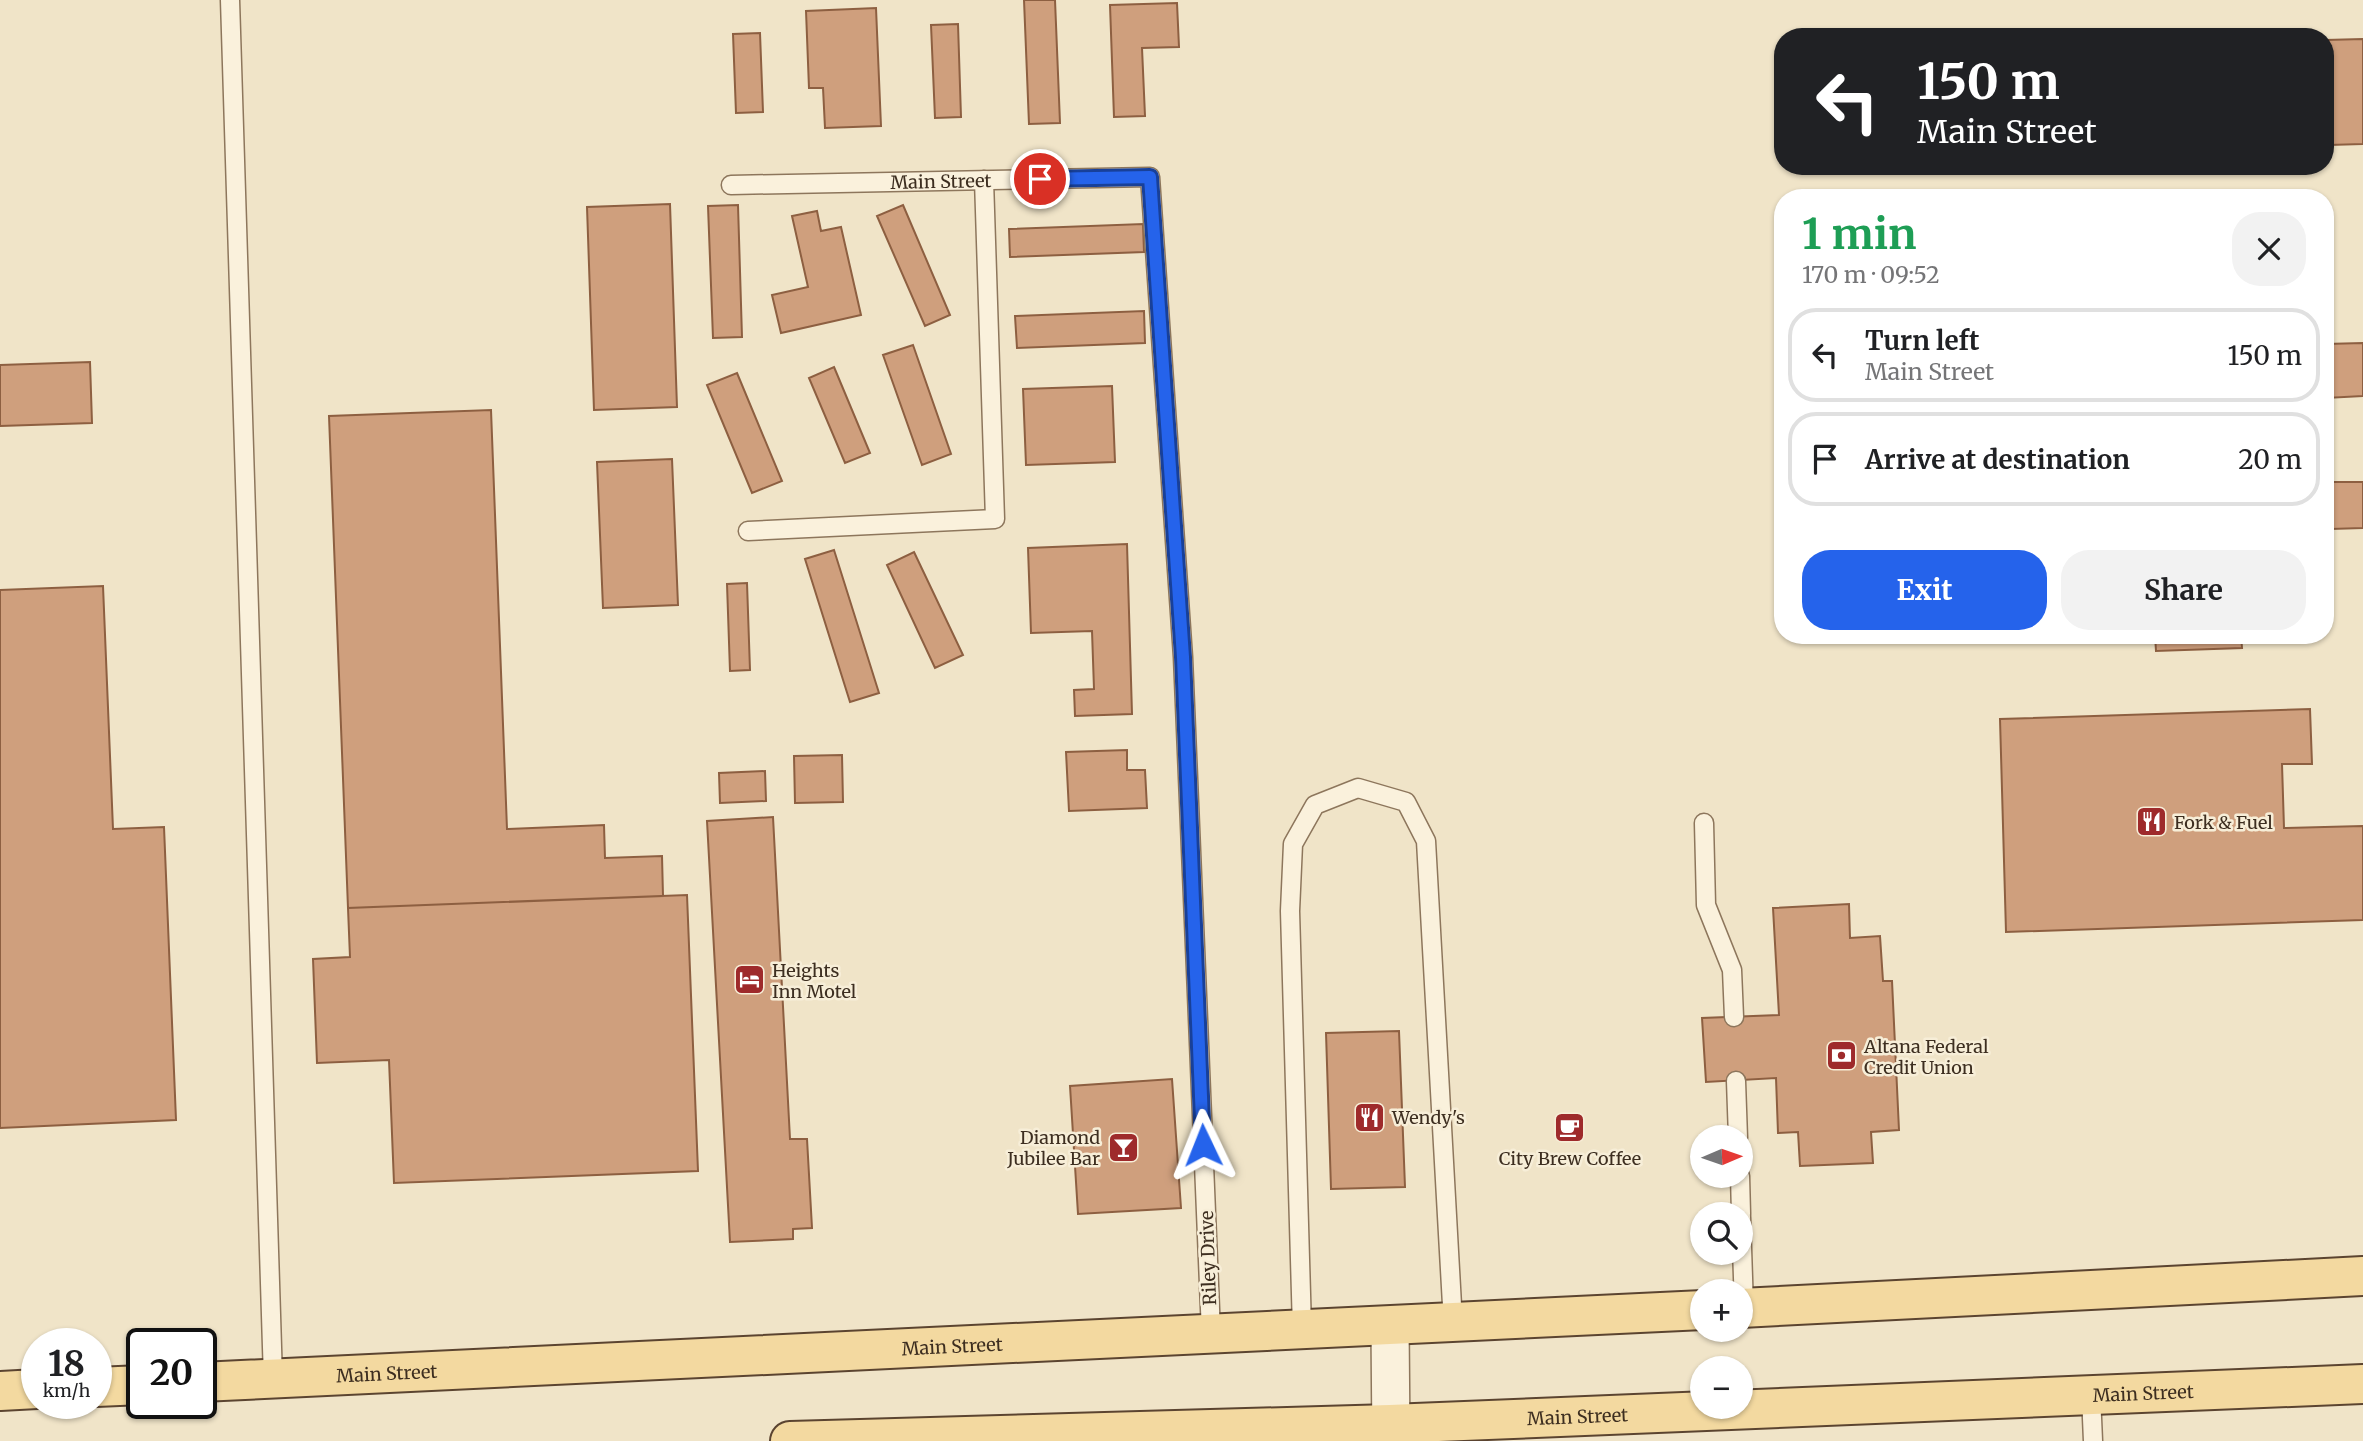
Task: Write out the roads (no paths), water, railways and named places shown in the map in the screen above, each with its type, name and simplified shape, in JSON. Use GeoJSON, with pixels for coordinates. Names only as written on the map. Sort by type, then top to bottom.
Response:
{"type":"FeatureCollection","features":[{"type":"Feature","properties":{"kind":"main road"},"geometry":{"type":"LineString","coordinates":[[1753,1307],[2363,1276]]}},
{"type":"Feature","properties":{"kind":"main road","name":"Main Street"},"geometry":{"type":"LineString","coordinates":[[217,1381],[1690,1311]]}},
{"type":"Feature","properties":{"kind":"main road","name":"Main Street"},"geometry":{"type":"LineString","coordinates":[[790,1441],[1391,1432],[2091,1395],[2363,1384]]}},
{"type":"Feature","properties":{"kind":"main road"},"geometry":{"type":"LineString","coordinates":[[0,1391],[21,1390]]}},
{"type":"Feature","properties":{"kind":"street"},"geometry":{"type":"LineString","coordinates":[[1390,1326],[1391,1432]]}},
{"type":"Feature","properties":{"kind":"lane"},"geometry":{"type":"LineString","coordinates":[[230,0],[273,1379]]}},
{"type":"Feature","properties":{"kind":"lane","name":"Main Street"},"geometry":{"type":"LineString","coordinates":[[731,186],[1150,177]]}},
{"type":"Feature","properties":{"kind":"lane","name":"Riley Drive"},"geometry":{"type":"LineString","coordinates":[[1150,177],[1183,657],[1211,1333]]}},
{"type":"Feature","properties":{"kind":"lane"},"geometry":{"type":"LineString","coordinates":[[748,531],[995,519],[984,180]]}},
{"type":"Feature","properties":{"kind":"lane"},"geometry":{"type":"LineString","coordinates":[[1302,1329],[1290,911],[1293,844],[1315,805],[1358,788],[1406,802],[1426,841],[1452,1323]]}},
{"type":"Feature","properties":{"kind":"lane"},"geometry":{"type":"LineString","coordinates":[[1704,823],[1706,905],[1732,970],[1734,1017]]}},
{"type":"Feature","properties":{"kind":"lane"},"geometry":{"type":"LineString","coordinates":[[1737,1081],[1738,1125]]}},
{"type":"Feature","properties":{"kind":"lane"},"geometry":{"type":"LineString","coordinates":[[2091,1395],[2093,1441]]}},
{"type":"Feature","properties":{"kind":"place","name":"Fork & Fuel"},"geometry":{"type":"Point","coordinates":[2151,822]}},
{"type":"Feature","properties":{"kind":"place","name":"Heights Inn Motel"},"geometry":{"type":"Point","coordinates":[749,980]}},
{"type":"Feature","properties":{"kind":"place","name":"Altana Federal Credit Union"},"geometry":{"type":"Point","coordinates":[1841,1056]}},
{"type":"Feature","properties":{"kind":"place","name":"Wendy's"},"geometry":{"type":"Point","coordinates":[1369,1117]}},
{"type":"Feature","properties":{"kind":"place","name":"City Brew Coffee"},"geometry":{"type":"Point","coordinates":[1570,1127]}},
{"type":"Feature","properties":{"kind":"place","name":"Diamond Jubilee Bar"},"geometry":{"type":"Point","coordinates":[1123,1147]}}]}
